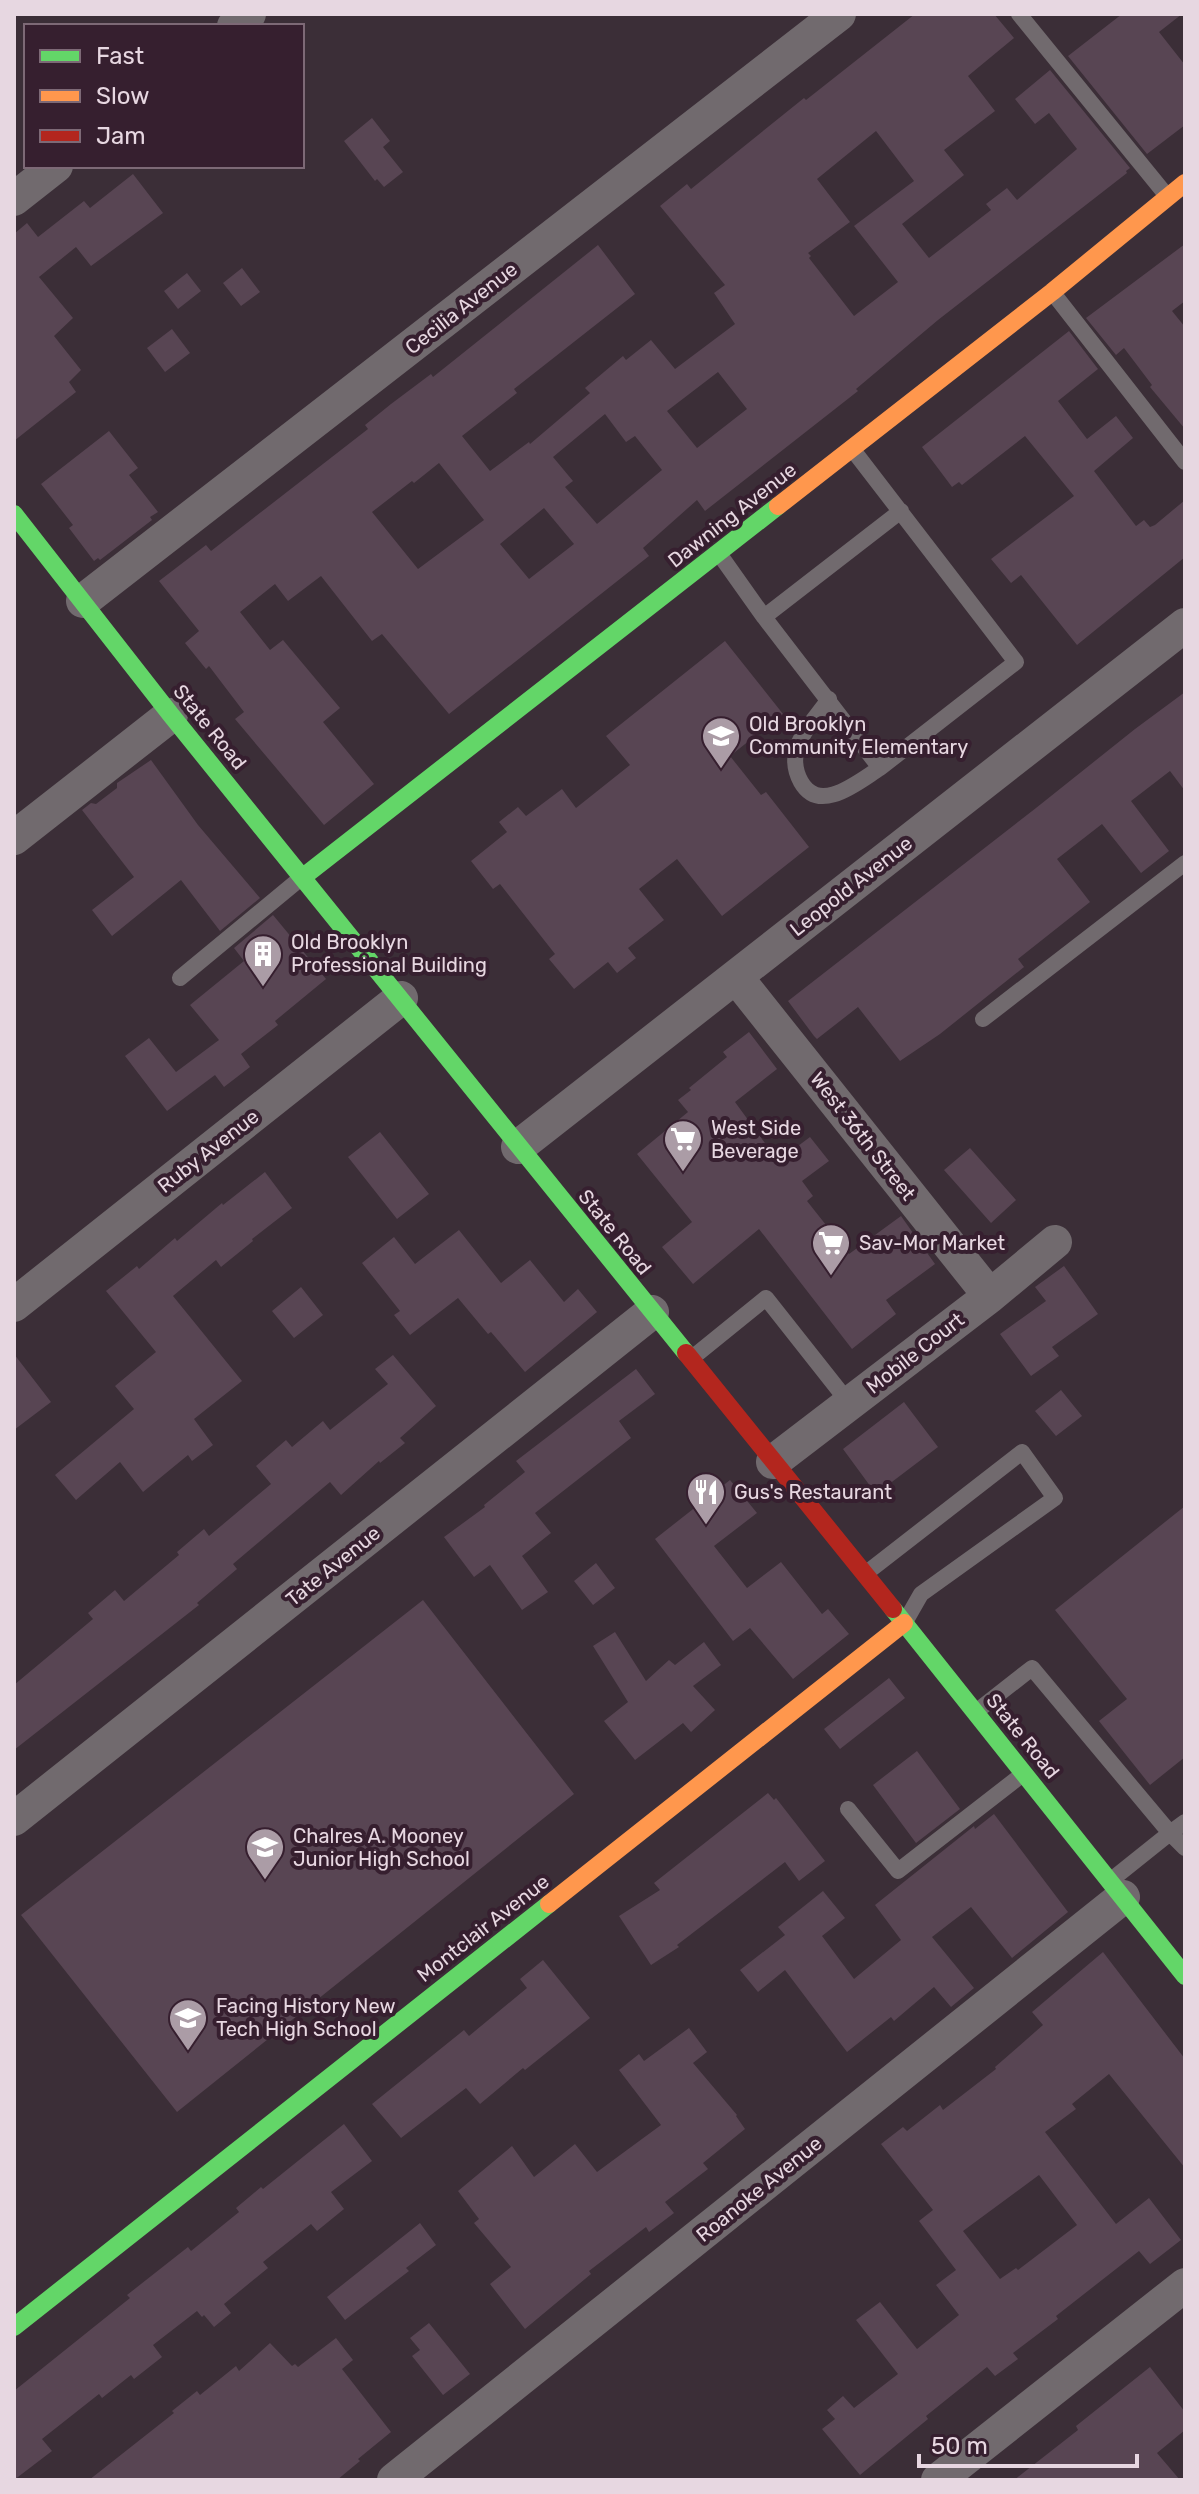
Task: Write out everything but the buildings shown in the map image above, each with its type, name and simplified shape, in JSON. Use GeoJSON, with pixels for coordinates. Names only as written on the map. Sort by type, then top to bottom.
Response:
{"type":"FeatureCollection","features":[{"type":"Feature","properties":{"kind":"street","name":"Cecilia Avenue"},"geometry":{"type":"LineString","coordinates":[[83,601],[839,14]]}},
{"type":"Feature","properties":{"kind":"street"},"geometry":{"type":"LineString","coordinates":[[14,199],[53,168]]}},
{"type":"Feature","properties":{"kind":"street","name":"Dawning Avenue"},"geometry":{"type":"LineString","coordinates":[[303,877],[1052,292],[1185,183]]}},
{"type":"Feature","properties":{"kind":"street","name":"State Road"},"geometry":{"type":"LineString","coordinates":[[14,514],[171,715],[1185,1976]]}},
{"type":"Feature","properties":{"kind":"street","name":"Leopold Avenue"},"geometry":{"type":"LineString","coordinates":[[518,1147],[1185,625]]}},
{"type":"Feature","properties":{"kind":"street"},"geometry":{"type":"LineString","coordinates":[[14,838],[171,715]]}},
{"type":"Feature","properties":{"kind":"street","name":"West 36th Street"},"geometry":{"type":"LineString","coordinates":[[736,977],[990,1296]]}},
{"type":"Feature","properties":{"kind":"street","name":"Ruby Avenue"},"geometry":{"type":"LineString","coordinates":[[14,1305],[401,998]]}},
{"type":"Feature","properties":{"kind":"street","name":"Mobile Court"},"geometry":{"type":"LineString","coordinates":[[773,1462],[990,1296],[1055,1242]]}},
{"type":"Feature","properties":{"kind":"street","name":"Tate Avenue"},"geometry":{"type":"LineString","coordinates":[[14,1819],[652,1312]]}},
{"type":"Feature","properties":{"kind":"street","name":"Montclair Avenue"},"geometry":{"type":"LineString","coordinates":[[14,2327],[904,1623]]}},
{"type":"Feature","properties":{"kind":"street","name":"Roanoke Avenue"},"geometry":{"type":"LineString","coordinates":[[394,2480],[1116,1889]]}},
{"type":"Feature","properties":{"kind":"street"},"geometry":{"type":"LineString","coordinates":[[938,2480],[1185,2285]]}},
{"type":"Feature","properties":{"kind":"lane"},"geometry":{"type":"LineString","coordinates":[[1019,14],[1168,196]]}},
{"type":"Feature","properties":{"kind":"lane"},"geometry":{"type":"LineString","coordinates":[[1052,292],[1185,462]]}},
{"type":"Feature","properties":{"kind":"lane"},"geometry":{"type":"LineString","coordinates":[[829,699],[796,750],[795,767],[801,784],[814,795],[834,796],[880,768],[1016,662],[852,449]]}},
{"type":"Feature","properties":{"kind":"lane"},"geometry":{"type":"LineString","coordinates":[[764,617],[901,511]]}},
{"type":"Feature","properties":{"kind":"lane"},"geometry":{"type":"LineString","coordinates":[[718,553],[880,768]]}},
{"type":"Feature","properties":{"kind":"lane"},"geometry":{"type":"LineString","coordinates":[[983,1019],[1185,863]]}},
{"type":"Feature","properties":{"kind":"lane"},"geometry":{"type":"LineString","coordinates":[[180,978],[303,877]]}},
{"type":"Feature","properties":{"kind":"lane"},"geometry":{"type":"LineString","coordinates":[[690,1359],[766,1298],[849,1403]]}},
{"type":"Feature","properties":{"kind":"lane"},"geometry":{"type":"LineString","coordinates":[[864,1574],[1022,1452],[1055,1498],[921,1594],[904,1623]]}},
{"type":"Feature","properties":{"kind":"lane"},"geometry":{"type":"LineString","coordinates":[[975,1712],[1032,1668],[1185,1848]]}},
{"type":"Feature","properties":{"kind":"lane"},"geometry":{"type":"LineString","coordinates":[[848,1809],[898,1871],[1024,1773]]}},
{"type":"Feature","properties":{"kind":"lane"},"geometry":{"type":"LineString","coordinates":[[1116,1889],[1170,1833],[1185,1822]]}},
{"type":"Feature","properties":{"kind":"traffic: fast"},"geometry":{"type":"LineString","coordinates":[[303,877],[778,506]]}},
{"type":"Feature","properties":{"kind":"traffic: fast"},"geometry":{"type":"LineString","coordinates":[[14,514],[171,715],[686,1353]]}},
{"type":"Feature","properties":{"kind":"traffic: fast"},"geometry":{"type":"LineString","coordinates":[[893,1609],[1185,1976]]}},
{"type":"Feature","properties":{"kind":"traffic: fast"},"geometry":{"type":"LineString","coordinates":[[14,2327],[549,1904]]}},
{"type":"Feature","properties":{"kind":"traffic: slow"},"geometry":{"type":"LineString","coordinates":[[778,506],[1052,292],[1185,183]]}},
{"type":"Feature","properties":{"kind":"traffic: slow"},"geometry":{"type":"LineString","coordinates":[[549,1904],[904,1623]]}},
{"type":"Feature","properties":{"kind":"traffic: jam"},"geometry":{"type":"LineString","coordinates":[[686,1353],[893,1609]]}},
{"type":"Feature","properties":{"kind":"place","name":"Old Brooklyn Community Elementary"},"geometry":{"type":"Point","coordinates":[721,770]}},
{"type":"Feature","properties":{"kind":"place","name":"Old Brooklyn Professional Building"},"geometry":{"type":"Point","coordinates":[263,988]}},
{"type":"Feature","properties":{"kind":"place","name":"West Side Beverage"},"geometry":{"type":"Point","coordinates":[683,1173]}},
{"type":"Feature","properties":{"kind":"place","name":"Sav-Mor Market"},"geometry":{"type":"Point","coordinates":[831,1277]}},
{"type":"Feature","properties":{"kind":"place","name":"Gus's Restaurant"},"geometry":{"type":"Point","coordinates":[706,1526]}},
{"type":"Feature","properties":{"kind":"place","name":"Chalres A. Mooney Junior High School"},"geometry":{"type":"Point","coordinates":[265,1881]}},
{"type":"Feature","properties":{"kind":"place","name":"Facing History New Tech High School"},"geometry":{"type":"Point","coordinates":[188,2052]}}]}
